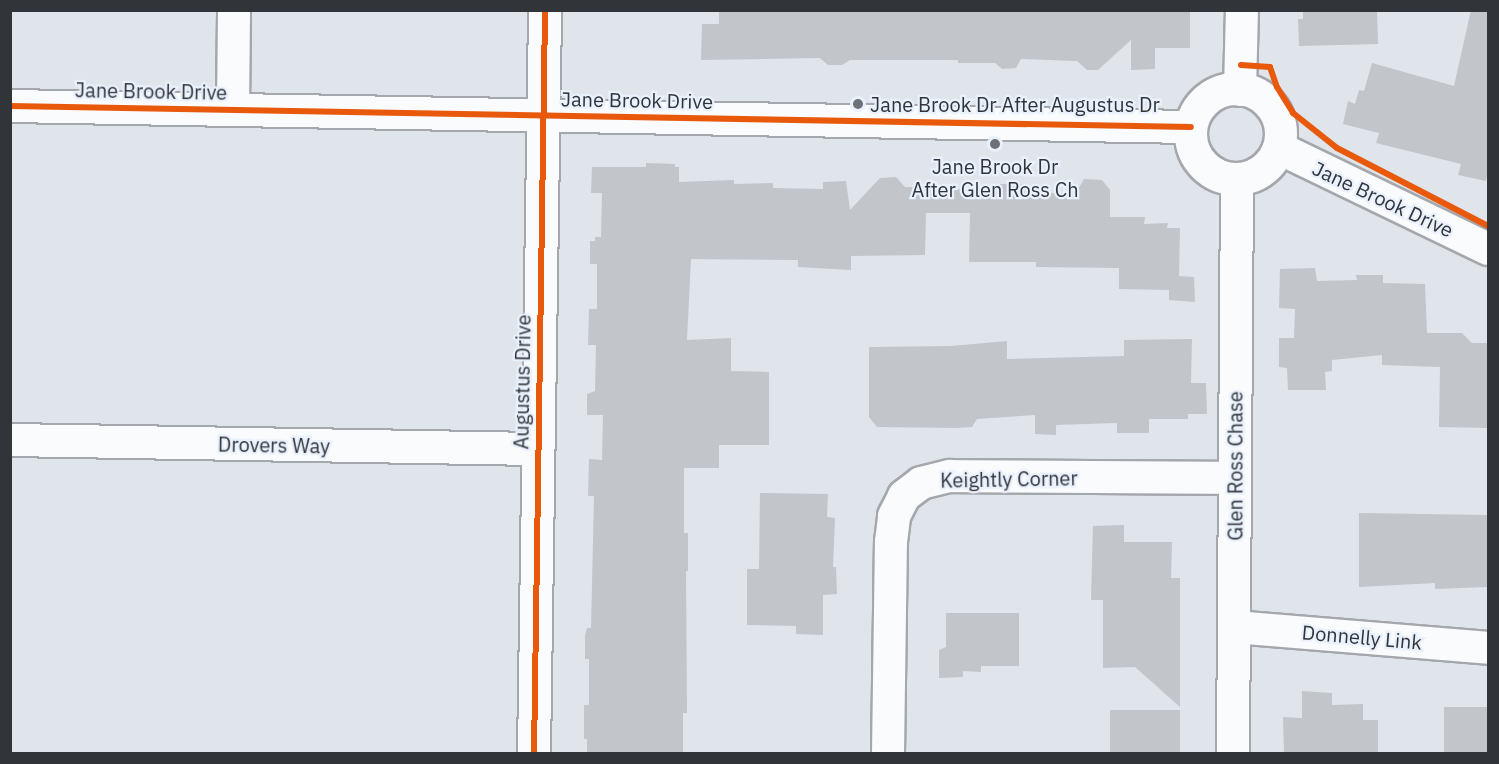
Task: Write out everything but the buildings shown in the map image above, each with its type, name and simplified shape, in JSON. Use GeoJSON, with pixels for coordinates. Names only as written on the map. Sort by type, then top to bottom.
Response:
{"type":"FeatureCollection","features":[{"type":"Feature","properties":{"kind":"street"},"geometry":{"type":"LineString","coordinates":[[233,109],[234,10]]}},
{"type":"Feature","properties":{"kind":"street","name":"Augustus Drive"},"geometry":{"type":"LineString","coordinates":[[534,753],[545,10]]}},
{"type":"Feature","properties":{"kind":"street"},"geometry":{"type":"LineString","coordinates":[[1240,90],[1242,10]]}},
{"type":"Feature","properties":{"kind":"street"},"geometry":{"type":"LineString","coordinates":[[1227,90],[1253,93],[1274,110],[1279,122],[1279,148],[1263,170],[1237,179],[1224,178],[1202,164],[1194,153],[1191,127],[1195,114],[1209,99],[1227,90]]}},
{"type":"Feature","properties":{"kind":"street","name":"Jane Brook Drive"},"geometry":{"type":"LineString","coordinates":[[10,106],[1191,127]]}},
{"type":"Feature","properties":{"kind":"street","name":"Jane Brook Drive"},"geometry":{"type":"LineString","coordinates":[[1279,148],[1488,249]]}},
{"type":"Feature","properties":{"kind":"street","name":"Glen Ross Chase"},"geometry":{"type":"LineString","coordinates":[[1233,753],[1237,179]]}},
{"type":"Feature","properties":{"kind":"street","name":"Drovers Way"},"geometry":{"type":"LineString","coordinates":[[10,440],[538,449]]}},
{"type":"Feature","properties":{"kind":"street","name":"Keightly Corner"},"geometry":{"type":"LineString","coordinates":[[888,753],[891,542],[894,516],[903,496],[921,483],[950,476],[1235,478]]}},
{"type":"Feature","properties":{"kind":"street","name":"Donnelly Link"},"geometry":{"type":"LineString","coordinates":[[1235,627],[1488,648]]}},
{"type":"Feature","properties":{"kind":"cycle path"},"geometry":{"type":"LineString","coordinates":[[534,754],[545,10]]}},
{"type":"Feature","properties":{"kind":"cycle path"},"geometry":{"type":"LineString","coordinates":[[1241,65],[1270,67],[1277,87],[1293,113],[1337,148],[1488,226]]}},
{"type":"Feature","properties":{"kind":"cycle path"},"geometry":{"type":"LineString","coordinates":[[10,106],[1191,127]]}},
{"type":"Feature","properties":{"kind":"place","name":"Jane Brook Dr After Augustus Dr"},"geometry":{"type":"Point","coordinates":[858,104]}},
{"type":"Feature","properties":{"kind":"place","name":"Jane Brook Dr After Glen Ross Ch"},"geometry":{"type":"Point","coordinates":[995,144]}}]}
